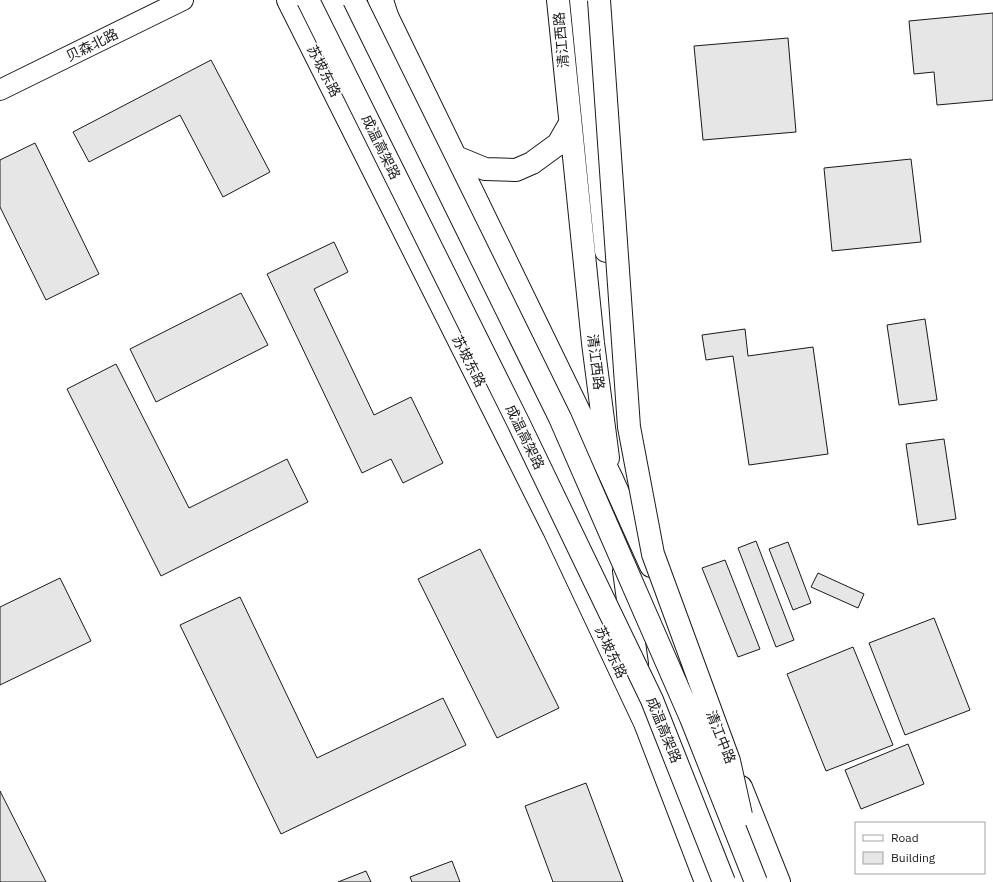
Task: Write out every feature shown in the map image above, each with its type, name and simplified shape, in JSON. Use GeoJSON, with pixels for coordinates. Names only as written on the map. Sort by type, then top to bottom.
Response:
{"type":"FeatureCollection","features":[{"type":"Feature","properties":{"kind":"main road","name":"苏坡东路"},"geometry":{"type":"LineString","coordinates":[[288,0],[554,530],[645,723]]}},
{"type":"Feature","properties":{"kind":"main road","name":"成温高架路"},"geometry":{"type":"LineString","coordinates":[[308,0],[518,422],[652,700],[724,882]]}},
{"type":"Feature","properties":{"kind":"main road","name":"成温高架路"},"geometry":{"type":"LineString","coordinates":[[354,0],[560,418],[691,718],[757,882]]}},
{"type":"Feature","properties":{"kind":"main road","name":"清江西路"},"geometry":{"type":"LineString","coordinates":[[558,0],[569,125],[593,343],[645,723]]}},
{"type":"Feature","properties":{"kind":"main road","name":"清江西路"},"geometry":{"type":"LineString","coordinates":[[581,0],[623,411],[634,470],[664,592]]}},
{"type":"Feature","properties":{"kind":"main road"},"geometry":{"type":"LineString","coordinates":[[599,0],[629,427],[653,554],[729,761],[757,882]]}},
{"type":"Feature","properties":{"kind":"main road"},"geometry":{"type":"LineString","coordinates":[[383,5],[611,477],[664,592]]}},
{"type":"Feature","properties":{"kind":"main road"},"geometry":{"type":"LineString","coordinates":[[456,157],[485,169],[516,170],[532,163],[558,144],[569,125]]}},
{"type":"Feature","properties":{"kind":"main road","name":"清江中路"},"geometry":{"type":"LineString","coordinates":[[664,592],[779,882]]}},
{"type":"Feature","properties":{"kind":"main road"},"geometry":{"type":"LineString","coordinates":[[645,723],[706,882]]}},
{"type":"Feature","properties":{"kind":"street","name":"贝森北路"},"geometry":{"type":"LineString","coordinates":[[0,90],[183,0]]}},
{"type":"Feature","properties":{"kind":"building"},"geometry":{"type":"Polygon","coordinates":[[[993,13],[993,100],[937,105],[934,72],[914,74],[909,21],[993,13]]]}},
{"type":"Feature","properties":{"kind":"building"},"geometry":{"type":"Polygon","coordinates":[[[788,38],[796,132],[703,140],[694,46],[788,38]]]}},
{"type":"Feature","properties":{"kind":"building"},"geometry":{"type":"Polygon","coordinates":[[[211,60],[270,172],[223,197],[180,115],[89,162],[73,132],[211,60]]]}},
{"type":"Feature","properties":{"kind":"building"},"geometry":{"type":"Polygon","coordinates":[[[35,143],[99,274],[46,300],[0,207],[0,160],[35,143]]]}},
{"type":"Feature","properties":{"kind":"building"},"geometry":{"type":"Polygon","coordinates":[[[911,159],[921,242],[832,251],[824,168],[911,159]]]}},
{"type":"Feature","properties":{"kind":"building"},"geometry":{"type":"Polygon","coordinates":[[[334,242],[348,272],[314,289],[374,415],[411,397],[443,463],[403,483],[391,459],[362,473],[267,274],[334,242]]]}},
{"type":"Feature","properties":{"kind":"building"},"geometry":{"type":"Polygon","coordinates":[[[241,293],[268,345],[156,402],[130,349],[241,293]]]}},
{"type":"Feature","properties":{"kind":"building"},"geometry":{"type":"Polygon","coordinates":[[[925,319],[937,400],[899,405],[887,325],[925,319]]]}},
{"type":"Feature","properties":{"kind":"building"},"geometry":{"type":"Polygon","coordinates":[[[745,329],[748,356],[813,347],[828,454],[749,465],[733,356],[706,360],[702,335],[745,329]]]}},
{"type":"Feature","properties":{"kind":"building"},"geometry":{"type":"Polygon","coordinates":[[[116,364],[189,508],[287,459],[308,502],[161,576],[67,389],[116,364]]]}},
{"type":"Feature","properties":{"kind":"building"},"geometry":{"type":"Polygon","coordinates":[[[944,439],[956,519],[918,525],[906,444],[944,439]]]}},
{"type":"Feature","properties":{"kind":"building"},"geometry":{"type":"Polygon","coordinates":[[[756,541],[794,640],[776,647],[738,548],[756,541]]]}},
{"type":"Feature","properties":{"kind":"building"},"geometry":{"type":"Polygon","coordinates":[[[788,542],[811,603],[793,610],[769,549],[788,542]]]}},
{"type":"Feature","properties":{"kind":"building"},"geometry":{"type":"Polygon","coordinates":[[[480,549],[559,708],[497,738],[418,579],[480,549]]]}},
{"type":"Feature","properties":{"kind":"building"},"geometry":{"type":"Polygon","coordinates":[[[725,560],[760,649],[738,657],[702,568],[725,560]]]}},
{"type":"Feature","properties":{"kind":"building"},"geometry":{"type":"Polygon","coordinates":[[[818,573],[864,594],[858,608],[811,587],[818,573]]]}},
{"type":"Feature","properties":{"kind":"building"},"geometry":{"type":"Polygon","coordinates":[[[60,578],[91,641],[0,685],[0,607],[60,578]]]}},
{"type":"Feature","properties":{"kind":"building"},"geometry":{"type":"Polygon","coordinates":[[[240,597],[317,758],[443,698],[466,745],[281,834],[180,625],[240,597]]]}},
{"type":"Feature","properties":{"kind":"building"},"geometry":{"type":"Polygon","coordinates":[[[934,618],[970,710],[905,735],[869,643],[934,618]]]}},
{"type":"Feature","properties":{"kind":"building"},"geometry":{"type":"Polygon","coordinates":[[[853,647],[893,745],[826,771],[787,674],[853,647]]]}},
{"type":"Feature","properties":{"kind":"building"},"geometry":{"type":"Polygon","coordinates":[[[908,744],[924,784],[861,809],[845,770],[908,744]]]}},
{"type":"Feature","properties":{"kind":"building"},"geometry":{"type":"Polygon","coordinates":[[[586,783],[623,882],[553,882],[525,806],[586,783]]]}},
{"type":"Feature","properties":{"kind":"building"},"geometry":{"type":"Polygon","coordinates":[[[0,791],[46,882],[0,882],[0,791]]]}},
{"type":"Feature","properties":{"kind":"building"},"geometry":{"type":"Polygon","coordinates":[[[452,861],[460,882],[412,882],[410,877],[452,861]]]}},
{"type":"Feature","properties":{"kind":"building"},"geometry":{"type":"Polygon","coordinates":[[[366,871],[371,882],[338,882],[366,871]]]}}]}
